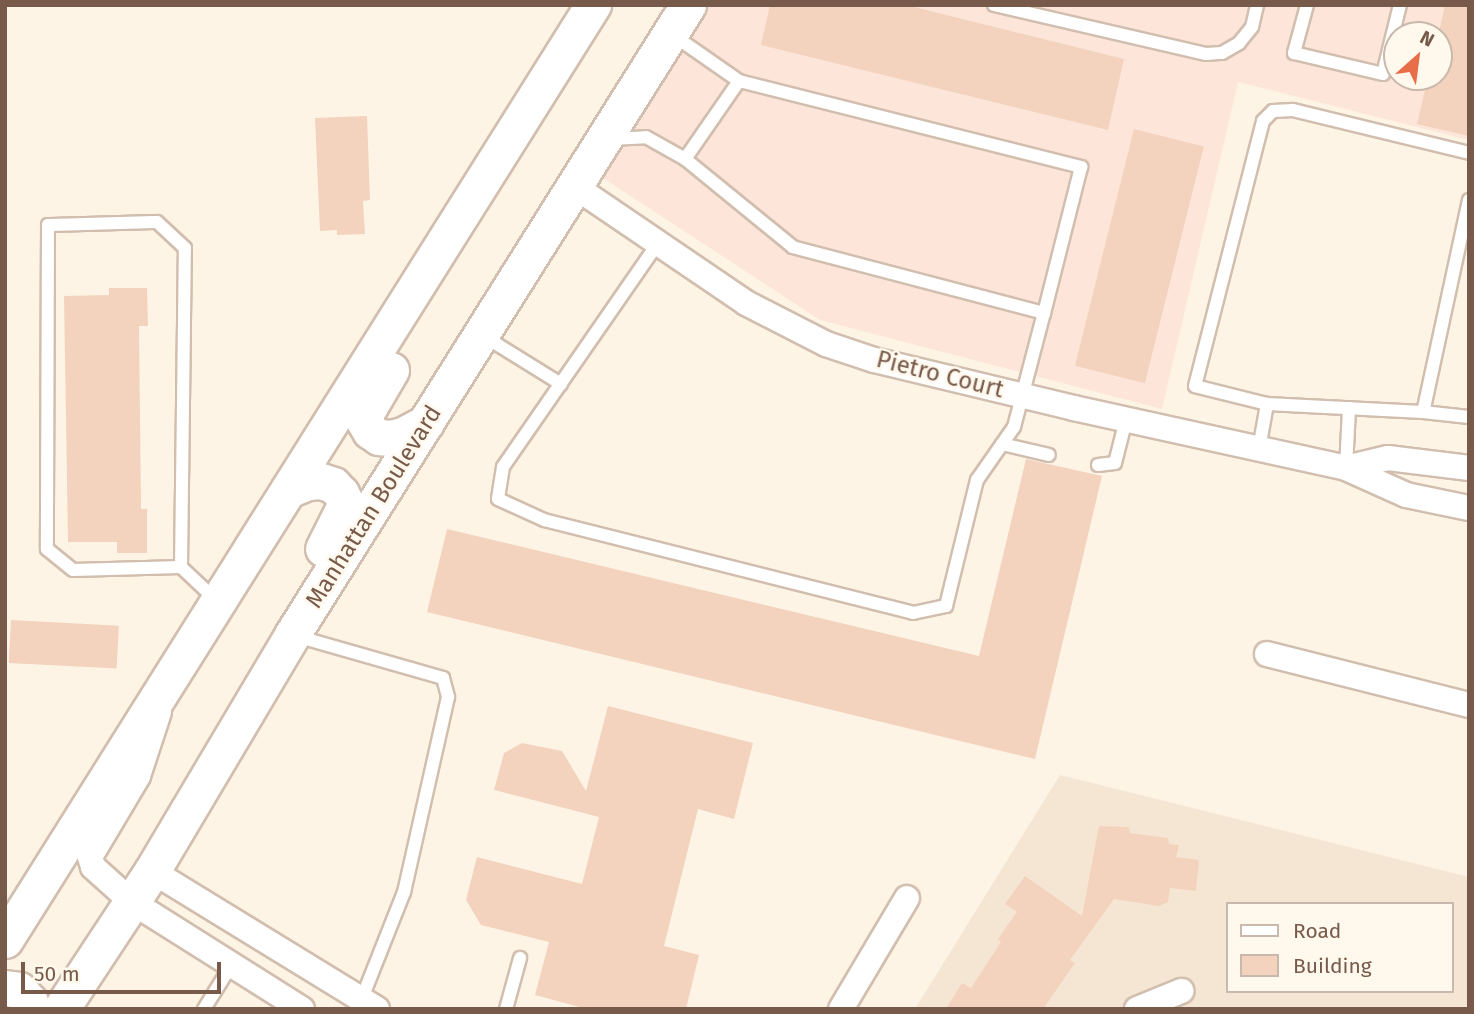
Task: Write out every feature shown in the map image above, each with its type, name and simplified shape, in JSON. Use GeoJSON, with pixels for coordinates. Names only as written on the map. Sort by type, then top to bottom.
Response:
{"type":"FeatureCollection","features":[{"type":"Feature","properties":{"kind":"street"},"geometry":{"type":"LineString","coordinates":[[5,940],[593,5]]}},
{"type":"Feature","properties":{"kind":"street"},"geometry":{"type":"LineString","coordinates":[[602,139],[600,108],[673,15]]}},
{"type":"Feature","properties":{"kind":"street","name":"Manhattan Boulevard"},"geometry":{"type":"LineString","coordinates":[[61,1009],[152,871],[292,635],[602,139]]}},
{"type":"Feature","properties":{"kind":"street","name":"Pietro Court"},"geometry":{"type":"LineString","coordinates":[[574,186],[746,303],[826,344],[874,360],[1024,396],[1346,468],[1406,495],[1469,508]]}},
{"type":"Feature","properties":{"kind":"street"},"geometry":{"type":"LineString","coordinates":[[426,423],[403,436],[390,438],[379,437],[370,431],[364,421],[367,411],[441,288],[446,237]]}},
{"type":"Feature","properties":{"kind":"street","name":"Pietro Court"},"geometry":{"type":"LineString","coordinates":[[1346,468],[1388,458],[1469,468]]}},
{"type":"Feature","properties":{"kind":"street"},"geometry":{"type":"LineString","coordinates":[[288,490],[309,482],[321,481],[332,485],[346,503],[293,602],[292,635]]}},
{"type":"Feature","properties":{"kind":"street"},"geometry":{"type":"LineString","coordinates":[[1267,654],[1469,705]]}},
{"type":"Feature","properties":{"kind":"street"},"geometry":{"type":"LineString","coordinates":[[171,678],[138,776],[90,857],[93,867],[104,880],[132,902],[302,1009]]}},
{"type":"Feature","properties":{"kind":"street"},"geometry":{"type":"LineString","coordinates":[[152,871],[365,1006]]}},
{"type":"Feature","properties":{"kind":"street"},"geometry":{"type":"LineString","coordinates":[[841,1009],[907,898]]}},
{"type":"Feature","properties":{"kind":"street"},"geometry":{"type":"LineString","coordinates":[[5,988],[19,990],[30,1002],[28,1009]]}},
{"type":"Feature","properties":{"kind":"street"},"geometry":{"type":"LineString","coordinates":[[1137,1009],[1181,991]]}},
{"type":"Feature","properties":{"kind":"lane"},"geometry":{"type":"LineString","coordinates":[[995,5],[1206,54],[1222,53],[1239,43],[1251,27],[1257,5]]}},
{"type":"Feature","properties":{"kind":"lane"},"geometry":{"type":"LineString","coordinates":[[1307,5],[1294,53],[1383,74],[1400,5]]}},
{"type":"Feature","properties":{"kind":"lane"},"geometry":{"type":"LineString","coordinates":[[658,243],[503,467],[498,499],[544,520],[913,613],[946,606],[977,480],[1014,427],[1024,396],[1081,167],[738,81],[673,15]]}},
{"type":"Feature","properties":{"kind":"lane"},"geometry":{"type":"LineString","coordinates":[[685,159],[738,81]]}},
{"type":"Feature","properties":{"kind":"lane"},"geometry":{"type":"LineString","coordinates":[[1469,153],[1293,110],[1273,111],[1263,121],[1195,386],[1267,404],[1469,417]]}},
{"type":"Feature","properties":{"kind":"lane"},"geometry":{"type":"LineString","coordinates":[[602,139],[646,136],[685,159],[793,247],[1044,313]]}},
{"type":"Feature","properties":{"kind":"lane"},"geometry":{"type":"LineString","coordinates":[[1423,412],[1469,200]]}},
{"type":"Feature","properties":{"kind":"lane"},"geometry":{"type":"LineString","coordinates":[[181,567],[185,248],[158,222],[48,225],[47,549],[73,570],[181,567],[219,602]]}},
{"type":"Feature","properties":{"kind":"lane"},"geometry":{"type":"LineString","coordinates":[[481,335],[561,384]]}},
{"type":"Feature","properties":{"kind":"lane"},"geometry":{"type":"LineString","coordinates":[[1259,449],[1267,404]]}},
{"type":"Feature","properties":{"kind":"lane"},"geometry":{"type":"LineString","coordinates":[[1346,468],[1349,408]]}},
{"type":"Feature","properties":{"kind":"lane"},"geometry":{"type":"LineString","coordinates":[[1098,465],[1115,463],[1126,420]]}},
{"type":"Feature","properties":{"kind":"lane"},"geometry":{"type":"LineString","coordinates":[[1002,444],[1049,455]]}},
{"type":"Feature","properties":{"kind":"lane"},"geometry":{"type":"LineString","coordinates":[[292,635],[443,678],[448,697],[404,892],[365,1006]]}},
{"type":"Feature","properties":{"kind":"lane"},"geometry":{"type":"LineString","coordinates":[[506,1009],[520,958]]}},
{"type":"Feature","properties":{"kind":"lane"},"geometry":{"type":"LineString","coordinates":[[204,1009],[232,964]]}},
{"type":"Feature","properties":{"kind":"shaded area"},"geometry":{"type":"Polygon","coordinates":[[[710,5],[1469,5],[1469,140],[1238,82],[1162,409],[820,320],[603,178],[710,5]]]}},
{"type":"Feature","properties":{"kind":"shaded area"},"geometry":{"type":"Polygon","coordinates":[[[1060,775],[1469,877],[1469,1009],[915,1009],[1060,775]]]}},
{"type":"Feature","properties":{"kind":"building"},"geometry":{"type":"Polygon","coordinates":[[[770,5],[906,5],[1124,59],[1108,130],[761,45],[770,5]]]}},
{"type":"Feature","properties":{"kind":"building"},"geometry":{"type":"Polygon","coordinates":[[[1445,5],[1469,5],[1469,136],[1417,124],[1425,91],[1453,91],[1453,21],[1441,21],[1445,5]]]}},
{"type":"Feature","properties":{"kind":"building"},"geometry":{"type":"Polygon","coordinates":[[[367,116],[370,200],[363,201],[365,234],[337,235],[337,230],[320,231],[315,118],[367,116]]]}},
{"type":"Feature","properties":{"kind":"building"},"geometry":{"type":"Polygon","coordinates":[[[1134,129],[1204,146],[1145,383],[1075,366],[1134,129]]]}},
{"type":"Feature","properties":{"kind":"building"},"geometry":{"type":"Polygon","coordinates":[[[109,288],[147,288],[148,326],[139,326],[141,509],[147,509],[147,553],[117,553],[117,542],[68,542],[64,296],[109,295],[109,288]]]}},
{"type":"Feature","properties":{"kind":"building"},"geometry":{"type":"Polygon","coordinates":[[[1026,459],[1102,476],[1035,759],[427,612],[447,529],[979,656],[1026,459]]]}},
{"type":"Feature","properties":{"kind":"building"},"geometry":{"type":"Polygon","coordinates":[[[11,620],[119,626],[117,669],[9,663],[11,620]]]}},
{"type":"Feature","properties":{"kind":"building"},"geometry":{"type":"Polygon","coordinates":[[[608,706],[753,743],[734,819],[698,809],[664,946],[699,955],[686,1009],[587,1009],[535,995],[549,942],[481,925],[466,900],[477,857],[582,884],[599,817],[494,790],[504,753],[522,743],[562,751],[586,791],[608,706]]]}},
{"type":"Feature","properties":{"kind":"building"},"geometry":{"type":"Polygon","coordinates":[[[1099,826],[1129,827],[1130,833],[1168,838],[1169,844],[1179,845],[1176,857],[1199,860],[1196,891],[1170,888],[1168,902],[1159,906],[1114,899],[1070,960],[1075,963],[1043,1009],[946,1009],[962,983],[971,988],[1001,942],[998,939],[1017,912],[1005,904],[1025,876],[1082,916],[1099,826]]]}}]}
